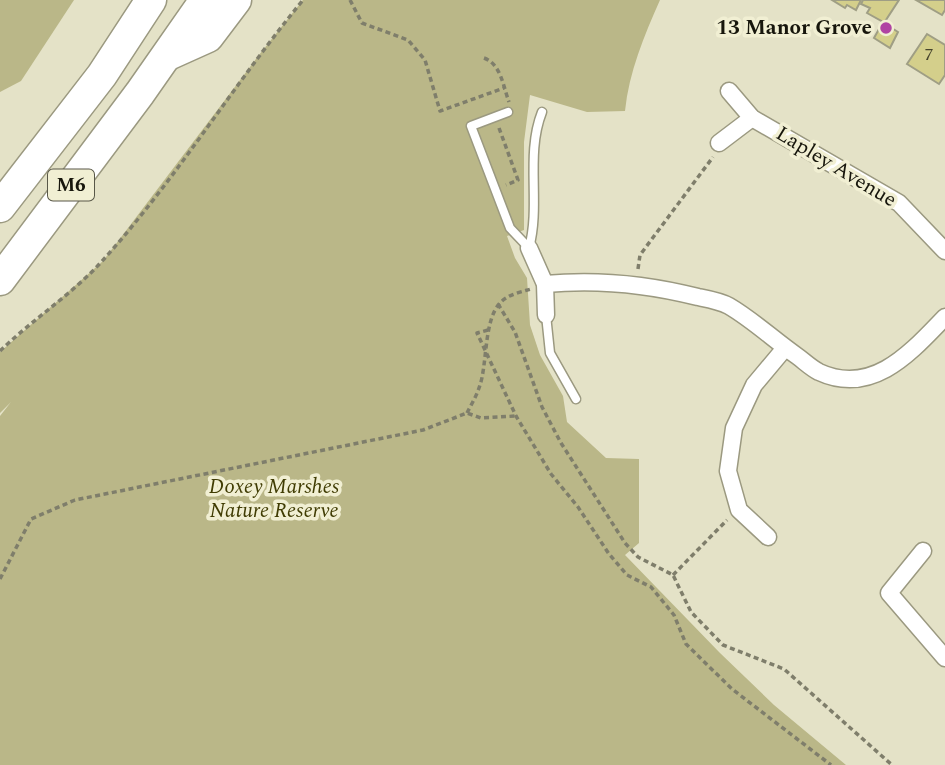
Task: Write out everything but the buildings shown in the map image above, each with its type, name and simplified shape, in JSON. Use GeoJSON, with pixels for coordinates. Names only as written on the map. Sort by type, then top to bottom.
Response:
{"type":"FeatureCollection","features":[{"type":"Feature","properties":{"kind":"highway","name":"M6"},"geometry":{"type":"LineString","coordinates":[[0,207],[102,75],[152,0]]}},
{"type":"Feature","properties":{"kind":"highway","name":"M6"},"geometry":{"type":"LineString","coordinates":[[1,279],[140,93],[205,0]]}},
{"type":"Feature","properties":{"kind":"highway"},"geometry":{"type":"LineString","coordinates":[[166,56],[208,37],[236,0]]}},
{"type":"Feature","properties":{"kind":"street","name":"Lapley Avenue"},"geometry":{"type":"LineString","coordinates":[[729,91],[752,118],[899,203],[945,251]]}},
{"type":"Feature","properties":{"kind":"street","name":"Lapley Avenue"},"geometry":{"type":"LineString","coordinates":[[719,143],[752,118]]}},
{"type":"Feature","properties":{"kind":"street"},"geometry":{"type":"LineString","coordinates":[[528,248],[545,284],[545,315]]}},
{"type":"Feature","properties":{"kind":"street"},"geometry":{"type":"LineString","coordinates":[[545,284],[573,281],[635,285],[666,289],[726,304],[818,372],[841,378],[866,377],[891,367],[913,350],[945,317]]}},
{"type":"Feature","properties":{"kind":"street"},"geometry":{"type":"LineString","coordinates":[[768,537],[739,510],[729,471],[734,428],[754,386],[785,348]]}},
{"type":"Feature","properties":{"kind":"street"},"geometry":{"type":"LineString","coordinates":[[923,551],[889,593],[945,659]]}},
{"type":"Feature","properties":{"kind":"lane"},"geometry":{"type":"LineString","coordinates":[[510,111],[471,126],[510,228],[528,248]]}},
{"type":"Feature","properties":{"kind":"lane"},"geometry":{"type":"LineString","coordinates":[[528,248],[534,228],[535,138],[542,112]]}},
{"type":"Feature","properties":{"kind":"lane"},"geometry":{"type":"LineString","coordinates":[[545,315],[550,353],[576,399]]}},
{"type":"Feature","properties":{"kind":"path"},"geometry":{"type":"LineString","coordinates":[[0,351],[103,261],[178,168],[258,55],[303,0]]}},
{"type":"Feature","properties":{"kind":"path"},"geometry":{"type":"LineString","coordinates":[[350,0],[362,23],[408,40],[425,60],[440,111],[504,88]]}},
{"type":"Feature","properties":{"kind":"path"},"geometry":{"type":"LineString","coordinates":[[484,58],[492,60],[498,68],[510,111]]}},
{"type":"Feature","properties":{"kind":"path"},"geometry":{"type":"LineString","coordinates":[[508,125],[499,128],[518,180],[505,184],[510,195]]}},
{"type":"Feature","properties":{"kind":"path"},"geometry":{"type":"LineString","coordinates":[[635,285],[640,255],[712,160],[719,143]]}},
{"type":"Feature","properties":{"kind":"path"},"geometry":{"type":"LineString","coordinates":[[467,414],[480,389],[487,355],[488,330],[498,304],[511,295],[545,284]]}},
{"type":"Feature","properties":{"kind":"path"},"geometry":{"type":"LineString","coordinates":[[498,304],[515,332],[542,407],[584,480],[625,543],[638,557],[673,575],[691,612],[723,645],[784,669],[892,765]]}},
{"type":"Feature","properties":{"kind":"path"},"geometry":{"type":"LineString","coordinates":[[488,330],[477,333],[516,416],[551,474],[578,507],[609,554],[627,575],[651,587],[674,615],[687,644],[733,689],[831,765]]}},
{"type":"Feature","properties":{"kind":"path"},"geometry":{"type":"LineString","coordinates":[[0,579],[30,519],[75,500],[423,430],[467,414],[481,418],[516,416]]}},
{"type":"Feature","properties":{"kind":"path"},"geometry":{"type":"LineString","coordinates":[[673,575],[739,510]]}},
{"type":"Feature","properties":{"kind":"green space"},"geometry":{"type":"Polygon","coordinates":[[[0,0],[74,0],[21,81],[0,92],[0,0]]]}},
{"type":"Feature","properties":{"kind":"green space","name":"Doxey Marshes Nature Reserve"},"geometry":{"type":"Polygon","coordinates":[[[303,0],[660,0],[634,68],[625,111],[587,112],[530,95],[524,142],[524,230],[507,236],[515,258],[527,278],[530,325],[540,355],[563,396],[567,422],[606,458],[639,459],[639,543],[625,555],[774,705],[846,765],[0,765],[0,416],[11,402],[0,413],[0,352],[103,261],[303,0]]]}},
{"type":"Feature","properties":{"kind":"place","name":"13 Manor Grove"},"geometry":{"type":"Point","coordinates":[886,28]}}]}
